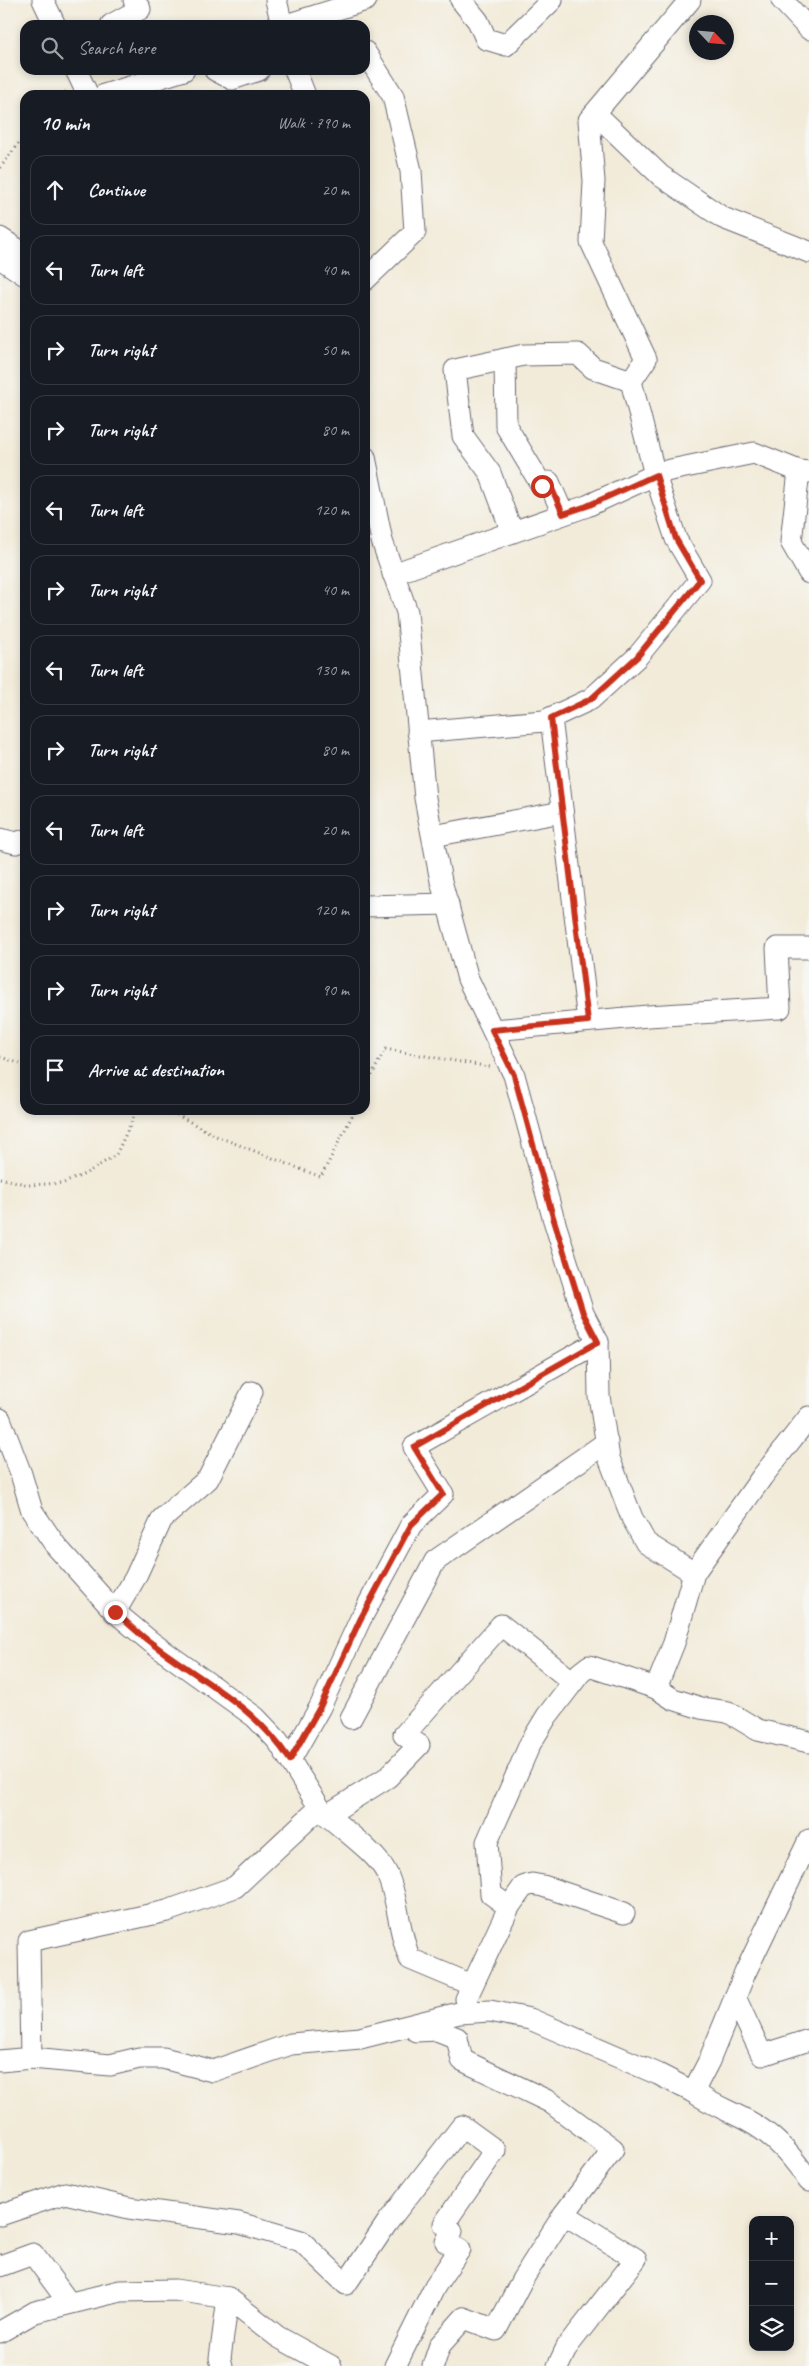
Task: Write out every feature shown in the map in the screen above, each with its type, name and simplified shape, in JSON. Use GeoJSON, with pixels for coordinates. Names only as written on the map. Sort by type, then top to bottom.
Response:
{"type":"FeatureCollection","features":[{"type":"Feature","properties":{"kind":"street"},"geometry":{"type":"LineString","coordinates":[[43,0],[53,20]]}},
{"type":"Feature","properties":{"kind":"street"},"geometry":{"type":"LineString","coordinates":[[121,20],[140,10],[134,0]]}},
{"type":"Feature","properties":{"kind":"street"},"geometry":{"type":"LineString","coordinates":[[276,0],[282,20]]}},
{"type":"Feature","properties":{"kind":"street"},"geometry":{"type":"LineString","coordinates":[[324,19],[366,0]]}},
{"type":"Feature","properties":{"kind":"street"},"geometry":{"type":"LineString","coordinates":[[461,0],[478,21],[486,39],[506,44],[552,0]]}},
{"type":"Feature","properties":{"kind":"street"},"geometry":{"type":"LineString","coordinates":[[418,732],[544,721],[591,699],[637,657],[700,580],[676,539],[656,475],[631,381],[646,359],[591,242],[594,181],[589,120],[690,0]]}},
{"type":"Feature","properties":{"kind":"street"},"geometry":{"type":"LineString","coordinates":[[782,0],[809,29]]}},
{"type":"Feature","properties":{"kind":"street"},"geometry":{"type":"LineString","coordinates":[[370,60],[393,96],[411,171],[415,232],[370,275]]}},
{"type":"Feature","properties":{"kind":"street"},"geometry":{"type":"LineString","coordinates":[[78,75],[86,90]]}},
{"type":"Feature","properties":{"kind":"street"},"geometry":{"type":"LineString","coordinates":[[120,90],[168,75]]}},
{"type":"Feature","properties":{"kind":"street"},"geometry":{"type":"LineString","coordinates":[[224,75],[232,79],[244,75]]}},
{"type":"Feature","properties":{"kind":"street"},"geometry":{"type":"LineString","coordinates":[[297,75],[302,90]]}},
{"type":"Feature","properties":{"kind":"street"},"geometry":{"type":"LineString","coordinates":[[595,113],[661,176],[723,218],[809,252]]}},
{"type":"Feature","properties":{"kind":"street"},"geometry":{"type":"LineString","coordinates":[[0,238],[20,251]]}},
{"type":"Feature","properties":{"kind":"street"},"geometry":{"type":"LineString","coordinates":[[0,258],[20,272]]}},
{"type":"Feature","properties":{"kind":"street"},"geometry":{"type":"LineString","coordinates":[[512,532],[490,473],[463,436],[455,370],[524,355],[578,354],[593,368],[631,381]]}},
{"type":"Feature","properties":{"kind":"street"},"geometry":{"type":"LineString","coordinates":[[505,359],[506,426],[542,486],[549,482],[563,514]]}},
{"type":"Feature","properties":{"kind":"street"},"geometry":{"type":"LineString","coordinates":[[393,574],[587,506],[656,475],[754,453],[804,471],[791,542],[809,573]]}},
{"type":"Feature","properties":{"kind":"street"},"geometry":{"type":"LineString","coordinates":[[370,482],[382,541],[408,612],[425,798],[448,904],[468,979],[512,1070],[558,1235],[583,1313],[598,1342],[599,1396],[609,1458],[632,1518],[646,1543],[694,1573]]}},
{"type":"Feature","properties":{"kind":"street"},"geometry":{"type":"LineString","coordinates":[[551,718],[588,1021]]}},
{"type":"Feature","properties":{"kind":"street"},"geometry":{"type":"LineString","coordinates":[[433,836],[562,812]]}},
{"type":"Feature","properties":{"kind":"street"},"geometry":{"type":"LineString","coordinates":[[0,839],[16,843],[20,842]]}},
{"type":"Feature","properties":{"kind":"street"},"geometry":{"type":"LineString","coordinates":[[370,906],[448,904]]}},
{"type":"Feature","properties":{"kind":"street"},"geometry":{"type":"LineString","coordinates":[[492,1030],[588,1021],[780,1008],[777,948],[809,948]]}},
{"type":"Feature","properties":{"kind":"street"},"geometry":{"type":"LineString","coordinates":[[290,1760],[320,1707],[360,1620],[411,1525],[443,1494],[414,1447],[598,1342]]}},
{"type":"Feature","properties":{"kind":"street"},"geometry":{"type":"LineString","coordinates":[[115,1612],[135,1578],[162,1519],[208,1479],[252,1392]]}},
{"type":"Feature","properties":{"kind":"street"},"geometry":{"type":"LineString","coordinates":[[656,1688],[674,1644],[694,1573],[762,1477],[809,1417]]}},
{"type":"Feature","properties":{"kind":"street"},"geometry":{"type":"LineString","coordinates":[[0,1419],[32,1511],[56,1546],[115,1612],[150,1642],[256,1717],[278,1741],[324,1812],[373,1857],[387,1873],[404,1947],[410,1959],[472,1986]]}},
{"type":"Feature","properties":{"kind":"street"},"geometry":{"type":"LineString","coordinates":[[351,1718],[435,1561],[606,1442]]}},
{"type":"Feature","properties":{"kind":"street"},"geometry":{"type":"LineString","coordinates":[[32,2058],[29,1941],[167,1911],[235,1887],[312,1815],[324,1812],[388,1777],[420,1745],[404,1735],[501,1625],[573,1682]]}},
{"type":"Feature","properties":{"kind":"street"},"geometry":{"type":"LineString","coordinates":[[509,1906],[491,1894],[487,1842],[530,1744],[547,1716],[573,1682],[590,1666],[656,1688],[673,1699],[701,1708],[728,1712],[758,1730],[809,1742]]}},
{"type":"Feature","properties":{"kind":"street"},"geometry":{"type":"LineString","coordinates":[[693,2092],[734,1997],[809,1840]]}},
{"type":"Feature","properties":{"kind":"street"},"geometry":{"type":"LineString","coordinates":[[459,2012],[509,1906],[523,1887],[532,1884],[543,1886],[624,1913]]}},
{"type":"Feature","properties":{"kind":"street"},"geometry":{"type":"LineString","coordinates":[[734,1997],[762,2055],[809,2040]]}},
{"type":"Feature","properties":{"kind":"street"},"geometry":{"type":"LineString","coordinates":[[0,2061],[32,2058],[110,2065],[139,2058],[163,2058],[213,2071],[291,2044],[360,2038],[459,2012],[490,2011],[530,2019],[658,2074],[693,2092],[712,2105],[749,2122],[774,2138],[809,2181]]}},
{"type":"Feature","properties":{"kind":"street"},"geometry":{"type":"LineString","coordinates":[[388,2031],[436,2030],[457,2038],[462,2060],[550,2102],[613,2149],[564,2214],[522,2280],[496,2330],[464,2318],[440,2345],[433,2366]]}},
{"type":"Feature","properties":{"kind":"street"},"geometry":{"type":"LineString","coordinates":[[0,2215],[65,2193],[129,2208],[239,2223],[301,2241],[346,2284],[386,2223],[462,2126],[495,2150],[444,2224],[452,2231],[446,2242],[460,2249],[435,2286],[395,2366]]}},
{"type":"Feature","properties":{"kind":"street"},"geometry":{"type":"LineString","coordinates":[[558,2366],[567,2347],[636,2259],[564,2214]]}},
{"type":"Feature","properties":{"kind":"street"},"geometry":{"type":"LineString","coordinates":[[0,2266],[33,2254],[69,2303]]}},
{"type":"Feature","properties":{"kind":"street"},"geometry":{"type":"LineString","coordinates":[[0,2332],[35,2312],[69,2303],[120,2291],[175,2290],[228,2298],[306,2360],[331,2366]]}},
{"type":"Feature","properties":{"kind":"street"},"geometry":{"type":"LineString","coordinates":[[222,2366],[220,2358],[228,2298]]}},
{"type":"Feature","properties":{"kind":"path"},"geometry":{"type":"LineString","coordinates":[[0,168],[20,142]]}},
{"type":"Feature","properties":{"kind":"path"},"geometry":{"type":"LineString","coordinates":[[370,1079],[385,1049],[512,1070]]}},
{"type":"Feature","properties":{"kind":"path"},"geometry":{"type":"LineString","coordinates":[[0,1057],[20,1063]]}},
{"type":"Feature","properties":{"kind":"path"},"geometry":{"type":"LineString","coordinates":[[0,1178],[29,1185],[64,1183],[85,1174],[116,1155],[134,1115]]}},
{"type":"Feature","properties":{"kind":"path"},"geometry":{"type":"LineString","coordinates":[[177,1115],[216,1136],[321,1176],[352,1115]]}},
{"type":"Feature","properties":{"kind":"route"},"geometry":{"type":"LineString","coordinates":[[115,1612],[150,1642],[256,1717],[278,1741],[290,1760],[320,1707],[360,1620],[411,1525],[443,1494],[414,1447],[598,1342],[583,1313],[553,1217],[514,1075],[492,1030],[588,1021],[551,718],[591,699],[637,657],[700,580],[676,539],[656,475],[587,506],[563,514],[549,482],[542,486]]}}]}
